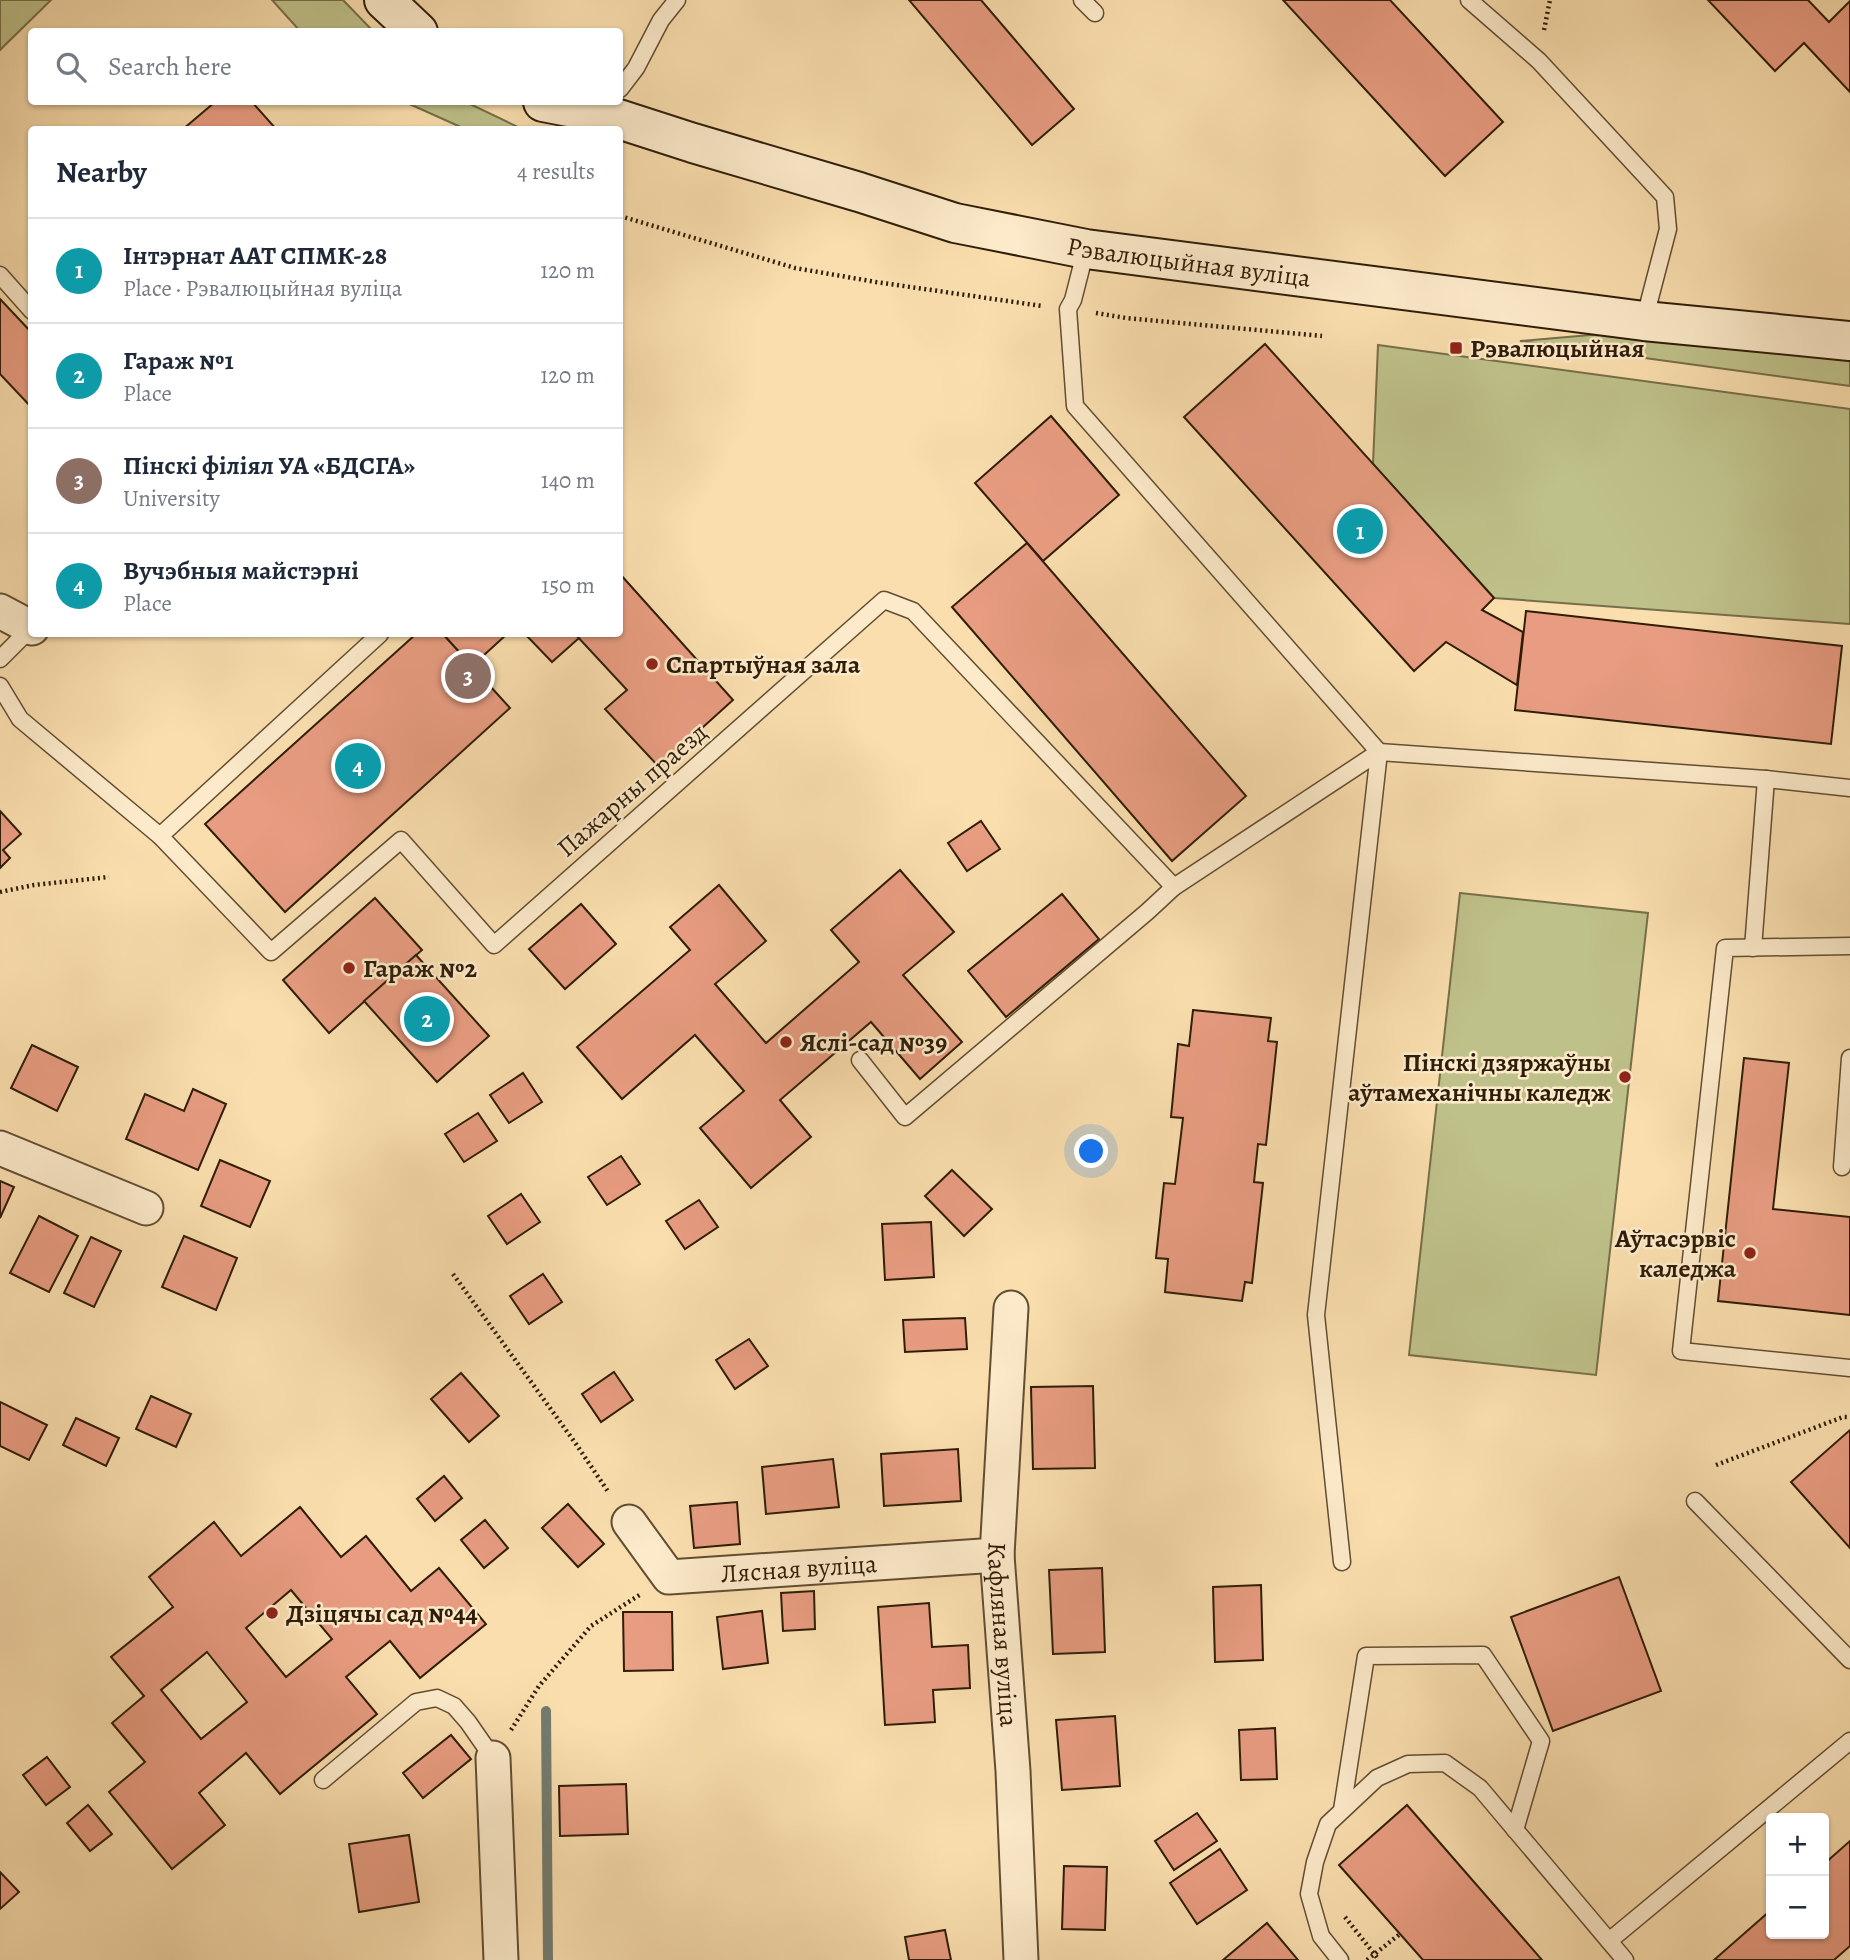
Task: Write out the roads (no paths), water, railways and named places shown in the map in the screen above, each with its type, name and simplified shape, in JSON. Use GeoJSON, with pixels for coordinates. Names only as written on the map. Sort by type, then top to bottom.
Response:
{"type":"FeatureCollection","features":[{"type":"Feature","properties":{"kind":"street"},"geometry":{"type":"LineString","coordinates":[[384,0],[414,28]]}},
{"type":"Feature","properties":{"kind":"street","name":"Рэвалюцыйная вуліца"},"geometry":{"type":"LineString","coordinates":[[574,105],[604,108],[705,147],[955,223],[1086,249],[1644,321],[1850,341]]}},
{"type":"Feature","properties":{"kind":"street"},"geometry":{"type":"LineString","coordinates":[[0,611],[28,626]]}},
{"type":"Feature","properties":{"kind":"street"},"geometry":{"type":"LineString","coordinates":[[0,1148],[146,1208]]}},
{"type":"Feature","properties":{"kind":"street","name":"Кафляная вуліца"},"geometry":{"type":"LineString","coordinates":[[1011,1308],[998,1555],[1013,1771],[1021,1960]]}},
{"type":"Feature","properties":{"kind":"street","name":"Лясная вуліца"},"geometry":{"type":"LineString","coordinates":[[629,1522],[669,1577],[998,1555]]}},
{"type":"Feature","properties":{"kind":"street"},"geometry":{"type":"LineString","coordinates":[[493,1758],[501,1960]]}},
{"type":"Feature","properties":{"kind":"lane"},"geometry":{"type":"LineString","coordinates":[[623,84],[636,68],[662,20],[677,0]]}},
{"type":"Feature","properties":{"kind":"lane"},"geometry":{"type":"LineString","coordinates":[[1082,0],[1095,13]]}},
{"type":"Feature","properties":{"kind":"lane"},"geometry":{"type":"LineString","coordinates":[[1469,0],[1539,61],[1665,197],[1668,229],[1644,321]]}},
{"type":"Feature","properties":{"kind":"lane"},"geometry":{"type":"LineString","coordinates":[[1086,249],[1073,300],[1068,309],[1075,406],[1379,752],[1316,1315],[1342,1562]]}},
{"type":"Feature","properties":{"kind":"lane"},"geometry":{"type":"LineString","coordinates":[[0,275],[28,306]]}},
{"type":"Feature","properties":{"kind":"lane","name":"Пажарны праезд"},"geometry":{"type":"LineString","coordinates":[[160,836],[271,952],[401,840],[494,944],[884,600],[913,611],[1174,887]]}},
{"type":"Feature","properties":{"kind":"lane"},"geometry":{"type":"LineString","coordinates":[[0,659],[28,631]]}},
{"type":"Feature","properties":{"kind":"lane"},"geometry":{"type":"LineString","coordinates":[[0,686],[20,719],[160,836],[377,637]]}},
{"type":"Feature","properties":{"kind":"lane"},"geometry":{"type":"LineString","coordinates":[[860,1060],[905,1117],[1174,887],[1379,752],[1766,779],[1850,788]]}},
{"type":"Feature","properties":{"kind":"lane"},"geometry":{"type":"LineString","coordinates":[[1752,948],[1766,779]]}},
{"type":"Feature","properties":{"kind":"lane"},"geometry":{"type":"LineString","coordinates":[[1850,946],[1725,948],[1681,1351],[1850,1368]]}},
{"type":"Feature","properties":{"kind":"lane"},"geometry":{"type":"LineString","coordinates":[[1842,1167],[1850,1058]]}},
{"type":"Feature","properties":{"kind":"lane"},"geometry":{"type":"LineString","coordinates":[[1695,1501],[1850,1660]]}},
{"type":"Feature","properties":{"kind":"lane"},"geometry":{"type":"LineString","coordinates":[[1342,1810],[1366,1656],[1483,1655],[1541,1741],[1515,1830]]}},
{"type":"Feature","properties":{"kind":"lane"},"geometry":{"type":"LineString","coordinates":[[323,1780],[416,1702],[437,1699],[454,1706],[493,1758]]}},
{"type":"Feature","properties":{"kind":"lane"},"geometry":{"type":"LineString","coordinates":[[1609,1941],[1850,1741]]}},
{"type":"Feature","properties":{"kind":"lane"},"geometry":{"type":"LineString","coordinates":[[1340,1960],[1321,1936],[1309,1894],[1315,1862],[1328,1824],[1377,1777],[1408,1764],[1445,1763],[1480,1788],[1625,1960]]}},
{"type":"Feature","properties":{"kind":"waterway"},"geometry":{"type":"LineString","coordinates":[[546,1711],[548,1960]]}},
{"type":"Feature","properties":{"kind":"place","name":"Рэвалюцыйная"},"geometry":{"type":"Point","coordinates":[1456,348]}},
{"type":"Feature","properties":{"kind":"place","name":"Інтэрнат ААТ СПМК-28"},"geometry":{"type":"Point","coordinates":[1360,531]}},
{"type":"Feature","properties":{"kind":"place","name":"Спартыўная зала"},"geometry":{"type":"Point","coordinates":[652,664]}},
{"type":"Feature","properties":{"kind":"place","name":"Пінскі філіял УА «БДСГА»"},"geometry":{"type":"Point","coordinates":[468,676]}},
{"type":"Feature","properties":{"kind":"place","name":"Вучэбныя майстэрні"},"geometry":{"type":"Point","coordinates":[358,766]}},
{"type":"Feature","properties":{"kind":"place","name":"Гараж №2"},"geometry":{"type":"Point","coordinates":[349,968]}},
{"type":"Feature","properties":{"kind":"place","name":"Гараж №1"},"geometry":{"type":"Point","coordinates":[427,1019]}},
{"type":"Feature","properties":{"kind":"place","name":"Яслі-сад №39"},"geometry":{"type":"Point","coordinates":[786,1042]}},
{"type":"Feature","properties":{"kind":"place","name":"Пінскі дзяржаўны аўтамеханічны каледж"},"geometry":{"type":"Point","coordinates":[1625,1077]}},
{"type":"Feature","properties":{"kind":"place","name":"Аўтасэрвіс каледжа"},"geometry":{"type":"Point","coordinates":[1750,1253]}},
{"type":"Feature","properties":{"kind":"place","name":"Дзіцячы сад №44"},"geometry":{"type":"Point","coordinates":[272,1613]}}]}
